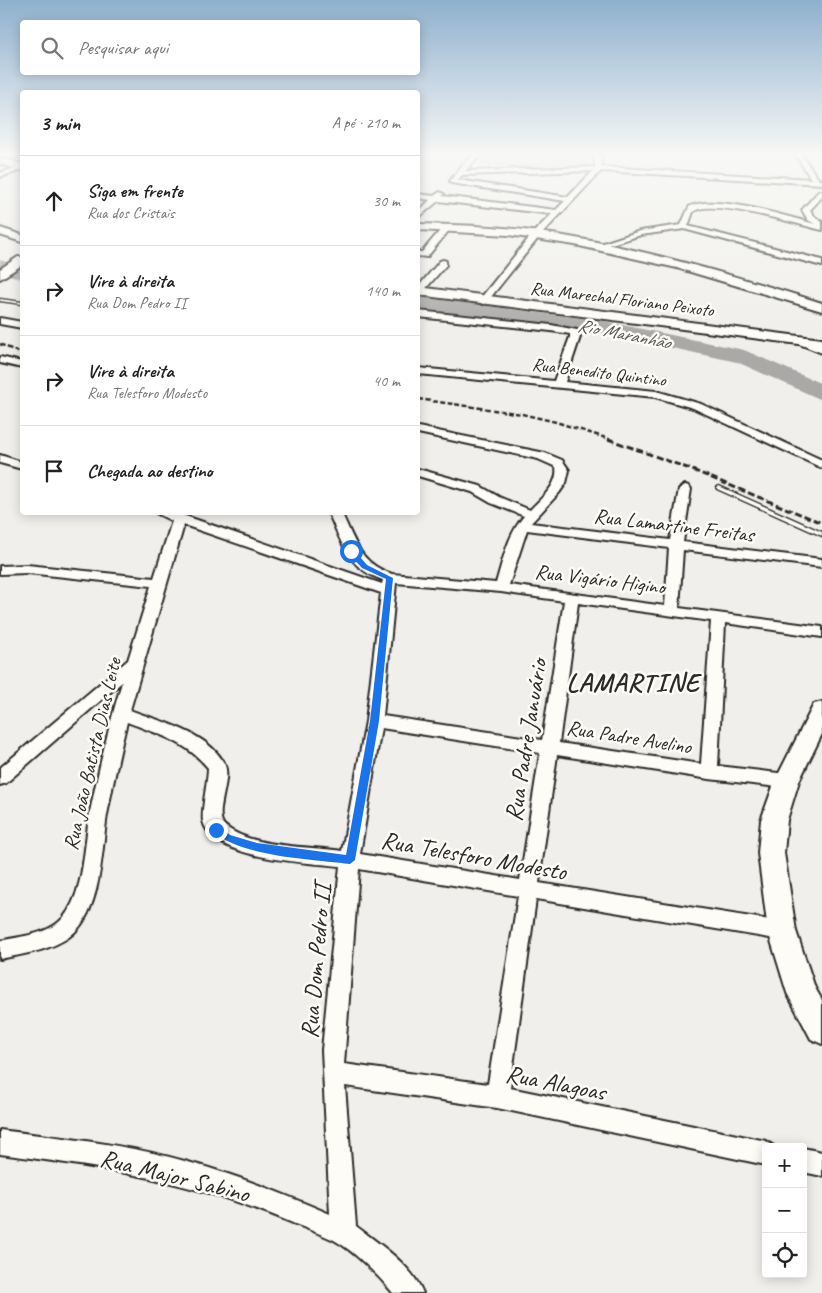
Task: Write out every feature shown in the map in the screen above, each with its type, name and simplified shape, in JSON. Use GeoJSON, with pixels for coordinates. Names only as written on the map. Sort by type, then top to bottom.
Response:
{"type":"FeatureCollection","features":[{"type":"Feature","properties":{"kind":"main road"},"geometry":{"type":"LineString","coordinates":[[420,227],[536,235],[598,246],[737,280],[822,307]]}},
{"type":"Feature","properties":{"kind":"main road"},"geometry":{"type":"LineString","coordinates":[[0,231],[20,238]]}},
{"type":"Feature","properties":{"kind":"main road"},"geometry":{"type":"LineString","coordinates":[[0,275],[20,261]]}},
{"type":"Feature","properties":{"kind":"main road","name":"Rua Marechal Floriano Peixoto"},"geometry":{"type":"LineString","coordinates":[[420,292],[483,300],[575,321],[822,343]]}},
{"type":"Feature","properties":{"kind":"main road"},"geometry":{"type":"LineString","coordinates":[[822,710],[787,781],[774,820],[770,853],[782,931],[802,993],[822,1028]]}},
{"type":"Feature","properties":{"kind":"street"},"geometry":{"type":"LineString","coordinates":[[483,300],[555,214]]}},
{"type":"Feature","properties":{"kind":"street"},"geometry":{"type":"LineString","coordinates":[[684,228],[689,214]]}},
{"type":"Feature","properties":{"kind":"street"},"geometry":{"type":"LineString","coordinates":[[766,214],[822,226]]}},
{"type":"Feature","properties":{"kind":"street"},"geometry":{"type":"LineString","coordinates":[[809,214],[822,226]]}},
{"type":"Feature","properties":{"kind":"street"},"geometry":{"type":"LineString","coordinates":[[598,246],[640,233],[684,228],[822,263]]}},
{"type":"Feature","properties":{"kind":"street"},"geometry":{"type":"LineString","coordinates":[[421,254],[446,229]]}},
{"type":"Feature","properties":{"kind":"street"},"geometry":{"type":"LineString","coordinates":[[420,290],[445,260],[421,254]]}},
{"type":"Feature","properties":{"kind":"street"},"geometry":{"type":"LineString","coordinates":[[420,314],[551,328],[575,321],[575,337],[559,383]]}},
{"type":"Feature","properties":{"kind":"street"},"geometry":{"type":"LineString","coordinates":[[0,321],[20,325]]}},
{"type":"Feature","properties":{"kind":"street"},"geometry":{"type":"LineString","coordinates":[[797,340],[822,350]]}},
{"type":"Feature","properties":{"kind":"street"},"geometry":{"type":"LineString","coordinates":[[0,360],[20,365]]}},
{"type":"Feature","properties":{"kind":"street","name":"Rua Benedito Quintino"},"geometry":{"type":"LineString","coordinates":[[420,371],[559,383],[656,394],[697,406],[822,464]]}},
{"type":"Feature","properties":{"kind":"street"},"geometry":{"type":"LineString","coordinates":[[420,430],[541,456],[559,463],[564,472],[558,486],[522,526],[501,588]]}},
{"type":"Feature","properties":{"kind":"street"},"geometry":{"type":"LineString","coordinates":[[0,459],[20,465]]}},
{"type":"Feature","properties":{"kind":"street"},"geometry":{"type":"LineString","coordinates":[[420,473],[476,489],[495,500],[532,515]]}},
{"type":"Feature","properties":{"kind":"street"},"geometry":{"type":"LineString","coordinates":[[672,610],[676,546],[686,488]]}},
{"type":"Feature","properties":{"kind":"street","name":"Rua Vigário Higino"},"geometry":{"type":"LineString","coordinates":[[167,515],[383,580],[501,588],[822,632]]}},
{"type":"Feature","properties":{"kind":"street"},"geometry":{"type":"LineString","coordinates":[[335,515],[356,559],[383,580]]}},
{"type":"Feature","properties":{"kind":"street","name":"Rua João Batista Dias Leite"},"geometry":{"type":"LineString","coordinates":[[0,950],[29,944],[61,932],[77,913],[85,897],[97,820],[134,663],[179,520]]}},
{"type":"Feature","properties":{"kind":"street","name":"Rua Lamartine Freitas"},"geometry":{"type":"LineString","coordinates":[[522,526],[822,563]]}},
{"type":"Feature","properties":{"kind":"street"},"geometry":{"type":"LineString","coordinates":[[0,561],[9,562],[27,569]]}},
{"type":"Feature","properties":{"kind":"street"},"geometry":{"type":"LineString","coordinates":[[0,570],[27,569],[159,583]]}},
{"type":"Feature","properties":{"kind":"street","name":"Rua Dom Pedro II"},"geometry":{"type":"LineString","coordinates":[[344,1232],[333,1050],[350,860],[374,721],[383,580]]}},
{"type":"Feature","properties":{"kind":"street","name":"Rua Padre Januário"},"geometry":{"type":"LineString","coordinates":[[497,1097],[548,747],[572,598]]}},
{"type":"Feature","properties":{"kind":"street"},"geometry":{"type":"LineString","coordinates":[[709,772],[718,618]]}},
{"type":"Feature","properties":{"kind":"street"},"geometry":{"type":"LineString","coordinates":[[0,778],[134,663]]}},
{"type":"Feature","properties":{"kind":"street","name":"Rua Telesforo Modesto"},"geometry":{"type":"LineString","coordinates":[[122,712],[202,748],[217,766],[212,819],[216,830],[226,838],[257,847],[350,860],[782,931]]}},
{"type":"Feature","properties":{"kind":"street","name":"Rua Padre Avelino"},"geometry":{"type":"LineString","coordinates":[[374,721],[709,772],[787,781]]}},
{"type":"Feature","properties":{"kind":"street","name":"Rua Alagoas"},"geometry":{"type":"LineString","coordinates":[[333,1073],[497,1097],[762,1152]]}},
{"type":"Feature","properties":{"kind":"street","name":"Rua Major Sabino"},"geometry":{"type":"LineString","coordinates":[[0,1142],[92,1154],[186,1173],[262,1197],[344,1232],[388,1267],[410,1293]]}},
{"type":"Feature","properties":{"kind":"street"},"geometry":{"type":"LineString","coordinates":[[807,1161],[822,1164]]}},
{"type":"Feature","properties":{"kind":"lane"},"geometry":{"type":"LineString","coordinates":[[0,300],[20,303]]}},
{"type":"Feature","properties":{"kind":"lane"},"geometry":{"type":"LineString","coordinates":[[719,488],[822,534]]}},
{"type":"Feature","properties":{"kind":"waterway","name":"Rio Maranhão"},"geometry":{"type":"LineString","coordinates":[[0,266],[20,272]]}},
{"type":"Feature","properties":{"kind":"waterway","name":"Rio Maranhão"},"geometry":{"type":"LineString","coordinates":[[420,303],[603,327],[744,357],[822,393]]}},
{"type":"Feature","properties":{"kind":"railway"},"geometry":{"type":"LineString","coordinates":[[0,344],[20,353]]}},
{"type":"Feature","properties":{"kind":"railway"},"geometry":{"type":"LineString","coordinates":[[420,399],[522,414],[556,422],[612,440]]}},
{"type":"Feature","properties":{"kind":"railway"},"geometry":{"type":"LineString","coordinates":[[608,439],[690,469],[822,523]]}},
{"type":"Feature","properties":{"kind":"district","name":"LAMARTINE"},"geometry":{"type":"Point","coordinates":[633,682]}},
{"type":"Feature","properties":{"kind":"route"},"geometry":{"type":"LineString","coordinates":[[216,830],[226,838],[257,847],[350,860],[374,721],[390,578],[364,567],[351,551]]}}]}
